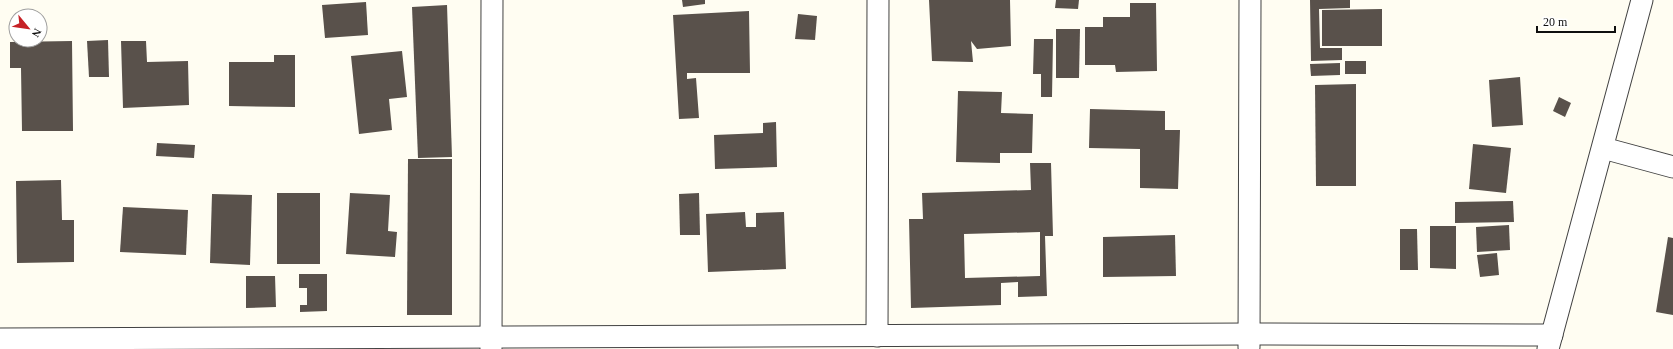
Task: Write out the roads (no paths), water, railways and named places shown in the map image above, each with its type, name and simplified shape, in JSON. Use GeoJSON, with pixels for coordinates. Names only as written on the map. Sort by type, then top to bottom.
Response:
{"type":"FeatureCollection","features":[{"type":"Feature","properties":{"kind":"street"},"geometry":{"type":"LineString","coordinates":[[491,343],[492,0]]}},
{"type":"Feature","properties":{"kind":"street"},"geometry":{"type":"LineString","coordinates":[[877,336],[878,0]]}},
{"type":"Feature","properties":{"kind":"street"},"geometry":{"type":"LineString","coordinates":[[1249,342],[1250,0]]}},
{"type":"Feature","properties":{"kind":"street"},"geometry":{"type":"LineString","coordinates":[[0,339],[491,343],[877,336],[1249,342],[1550,342],[1642,0]]}},
{"type":"Feature","properties":{"kind":"street"},"geometry":{"type":"LineString","coordinates":[[1603,148],[1673,167]]}}]}
